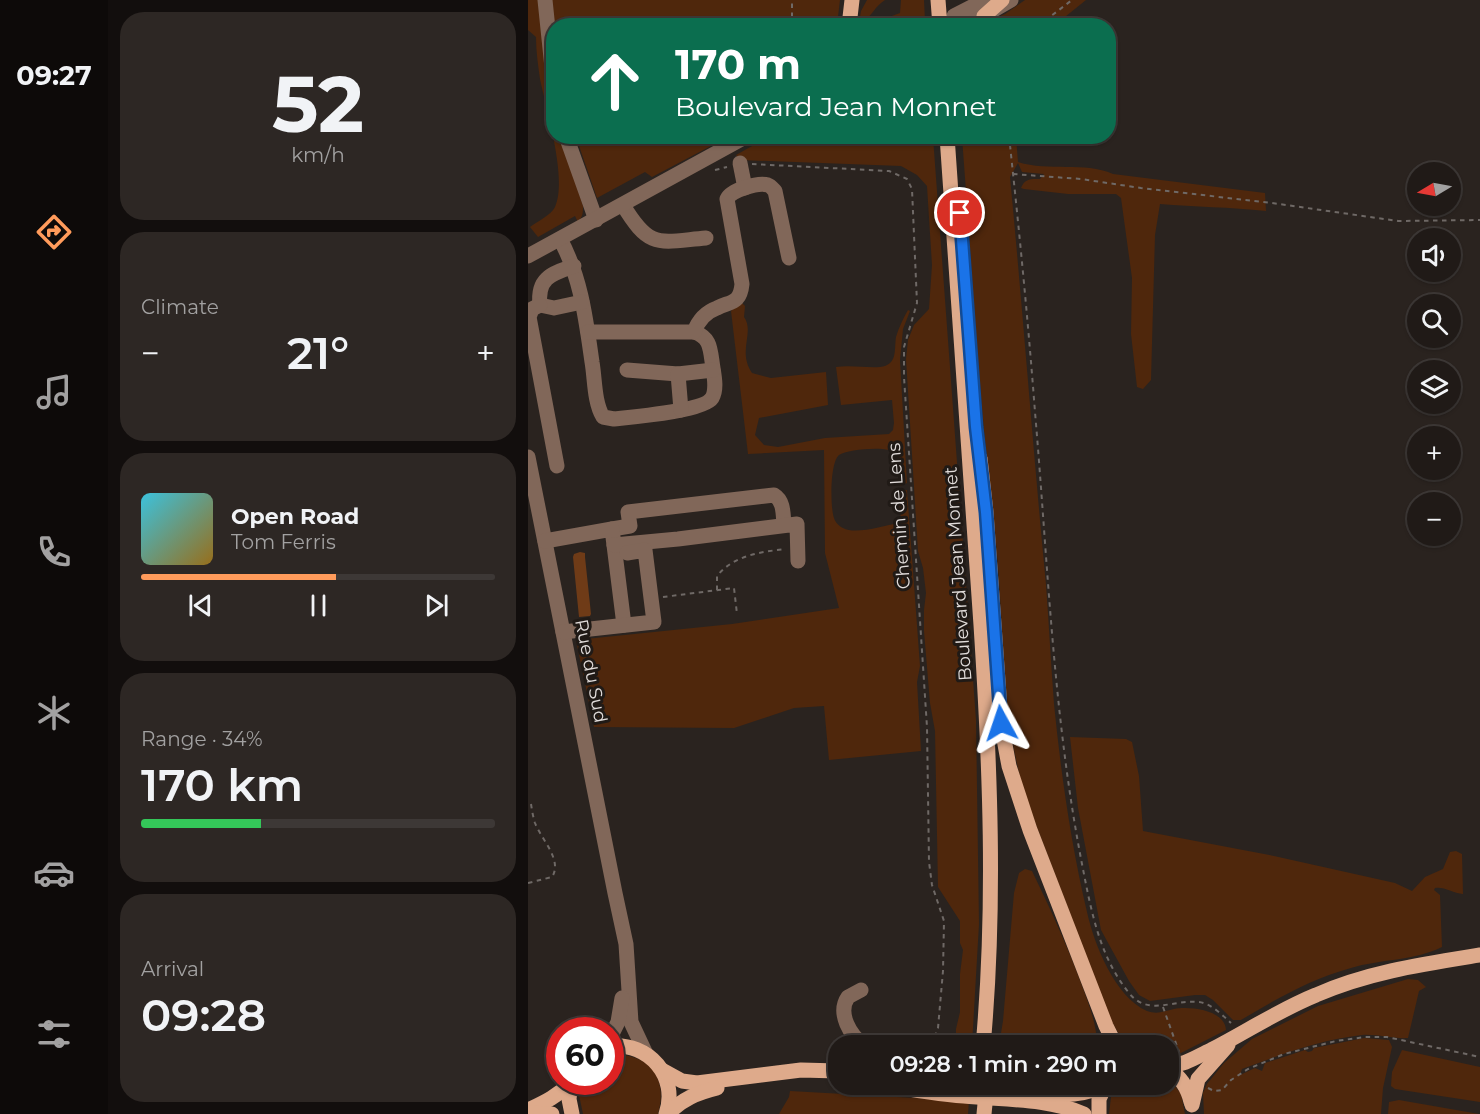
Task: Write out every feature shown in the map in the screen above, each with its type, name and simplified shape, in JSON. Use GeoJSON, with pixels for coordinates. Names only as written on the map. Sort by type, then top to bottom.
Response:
{"type":"FeatureCollection","features":[{"type":"Feature","properties":{"kind":"main road"},"geometry":{"type":"LineString","coordinates":[[850,18],[852,0]]}},
{"type":"Feature","properties":{"kind":"main road"},"geometry":{"type":"LineString","coordinates":[[938,0],[939,18]]}},
{"type":"Feature","properties":{"kind":"main road"},"geometry":{"type":"LineString","coordinates":[[946,0],[954,18]]}},
{"type":"Feature","properties":{"kind":"main road"},"geometry":{"type":"LineString","coordinates":[[984,8],[1002,0]]}},
{"type":"Feature","properties":{"kind":"main road","name":"Boulevard Jean Monnet"},"geometry":{"type":"LineString","coordinates":[[948,144],[990,782],[990,943],[984,1035]]}},
{"type":"Feature","properties":{"kind":"main road","name":"Boulevard Jean Monnet"},"geometry":{"type":"LineString","coordinates":[[956,144],[976,427],[998,794],[998,916],[992,1035]]}},
{"type":"Feature","properties":{"kind":"main road"},"geometry":{"type":"LineString","coordinates":[[976,427],[986,512],[1001,723],[1009,766],[1030,830],[1110,1035]]}},
{"type":"Feature","properties":{"kind":"main road"},"geometry":{"type":"LineString","coordinates":[[1179,1064],[1239,1036],[1275,1014],[1347,982],[1378,973],[1480,955]]}},
{"type":"Feature","properties":{"kind":"main road"},"geometry":{"type":"LineString","coordinates":[[1192,1110],[1197,1081],[1239,1036]]}},
{"type":"Feature","properties":{"kind":"main road"},"geometry":{"type":"LineString","coordinates":[[624,1047],[646,1054],[662,1070],[682,1081],[697,1083],[801,1070],[828,1071]]}},
{"type":"Feature","properties":{"kind":"main road"},"geometry":{"type":"LineString","coordinates":[[662,1070],[669,1089],[667,1114]]}},
{"type":"Feature","properties":{"kind":"main road"},"geometry":{"type":"LineString","coordinates":[[1179,1078],[1186,1086],[1192,1110]]}},
{"type":"Feature","properties":{"kind":"main road"},"geometry":{"type":"LineString","coordinates":[[667,1114],[699,1092],[802,1079],[828,1079]]}},
{"type":"Feature","properties":{"kind":"main road"},"geometry":{"type":"LineString","coordinates":[[528,1111],[555,1095]]}},
{"type":"Feature","properties":{"kind":"main road"},"geometry":{"type":"LineString","coordinates":[[569,1095],[572,1114]]}},
{"type":"Feature","properties":{"kind":"main road"},"geometry":{"type":"LineString","coordinates":[[950,1095],[1038,1103],[1067,1108],[1084,1114]]}},
{"type":"Feature","properties":{"kind":"main road"},"geometry":{"type":"LineString","coordinates":[[976,1114],[978,1095]]}},
{"type":"Feature","properties":{"kind":"main road"},"geometry":{"type":"LineString","coordinates":[[984,1114],[986,1095]]}},
{"type":"Feature","properties":{"kind":"main road"},"geometry":{"type":"LineString","coordinates":[[1098,1114],[1101,1095]]}},
{"type":"Feature","properties":{"kind":"main road"},"geometry":{"type":"LineString","coordinates":[[528,1111],[552,1114]]}},
{"type":"Feature","properties":{"kind":"street"},"geometry":{"type":"LineString","coordinates":[[545,0],[547,18]]}},
{"type":"Feature","properties":{"kind":"street"},"geometry":{"type":"LineString","coordinates":[[964,18],[984,8],[1011,0]]}},
{"type":"Feature","properties":{"kind":"street"},"geometry":{"type":"LineString","coordinates":[[569,144],[596,220]]}},
{"type":"Feature","properties":{"kind":"street"},"geometry":{"type":"LineString","coordinates":[[528,256],[733,144]]}},
{"type":"Feature","properties":{"kind":"street"},"geometry":{"type":"LineString","coordinates":[[740,163],[745,188]]}},
{"type":"Feature","properties":{"kind":"street"},"geometry":{"type":"LineString","coordinates":[[694,332],[702,318],[717,307],[734,301],[741,291],[742,284],[727,199],[731,193],[763,185],[769,186],[775,192],[789,258]]}},
{"type":"Feature","properties":{"kind":"street"},"geometry":{"type":"LineString","coordinates":[[623,205],[642,233],[652,239],[663,242],[706,238]]}},
{"type":"Feature","properties":{"kind":"street"},"geometry":{"type":"LineString","coordinates":[[560,239],[574,267],[588,332],[598,402],[603,417],[614,419],[681,410],[704,405],[711,400],[715,392],[710,347],[703,335],[694,332],[588,332]]}},
{"type":"Feature","properties":{"kind":"street"},"geometry":{"type":"LineString","coordinates":[[540,305],[541,285],[554,273],[574,267]]}},
{"type":"Feature","properties":{"kind":"street"},"geometry":{"type":"LineString","coordinates":[[557,466],[530,317],[532,309],[540,305],[554,308],[582,302]]}},
{"type":"Feature","properties":{"kind":"street"},"geometry":{"type":"LineString","coordinates":[[627,370],[678,374],[712,370]]}},
{"type":"Feature","properties":{"kind":"street"},"geometry":{"type":"LineString","coordinates":[[678,374],[681,410]]}},
{"type":"Feature","properties":{"kind":"street","name":"Rue du Sud"},"geometry":{"type":"LineString","coordinates":[[528,457],[622,920],[626,944],[631,1022],[646,1054]]}},
{"type":"Feature","properties":{"kind":"street"},"geometry":{"type":"LineString","coordinates":[[545,541],[630,526],[628,512],[774,495],[779,498],[782,505],[784,525]]}},
{"type":"Feature","properties":{"kind":"street"},"geometry":{"type":"LineString","coordinates":[[615,549],[797,524],[798,554]]}},
{"type":"Feature","properties":{"kind":"street"},"geometry":{"type":"LineString","coordinates":[[612,529],[624,625]]}},
{"type":"Feature","properties":{"kind":"street"},"geometry":{"type":"LineString","coordinates":[[563,632],[654,622],[645,550],[615,549]]}},
{"type":"Feature","properties":{"kind":"street","name":"Rue du Sud"},"geometry":{"type":"LineString","coordinates":[[615,893],[622,994],[619,1017]]}},
{"type":"Feature","properties":{"kind":"street"},"geometry":{"type":"LineString","coordinates":[[855,1035],[848,1025],[843,1009],[848,997],[861,990]]}},
{"type":"Feature","properties":{"kind":"path"},"geometry":{"type":"LineString","coordinates":[[792,0],[792,18]]}},
{"type":"Feature","properties":{"kind":"path"},"geometry":{"type":"LineString","coordinates":[[1048,18],[1072,0]]}},
{"type":"Feature","properties":{"kind":"path"},"geometry":{"type":"LineString","coordinates":[[1010,144],[1035,412],[1053,645],[1069,791],[1092,919],[1120,981],[1136,1000],[1144,1005],[1163,1006],[1200,1002],[1212,1007],[1239,1036]]}},
{"type":"Feature","properties":{"kind":"path","name":"Chemin de Lens"},"geometry":{"type":"LineString","coordinates":[[740,163],[889,171],[907,178],[912,189],[917,303],[904,347],[904,377],[927,727],[928,862],[932,885],[943,913],[945,930],[936,1035]]}},
{"type":"Feature","properties":{"kind":"path"},"geometry":{"type":"LineString","coordinates":[[1013,174],[1081,179],[1141,189],[1272,203],[1398,221],[1480,220]]}},
{"type":"Feature","properties":{"kind":"path"},"geometry":{"type":"LineString","coordinates":[[717,590],[717,576],[744,556],[798,554]]}},
{"type":"Feature","properties":{"kind":"path"},"geometry":{"type":"LineString","coordinates":[[651,598],[734,588],[737,614]]}},
{"type":"Feature","properties":{"kind":"path"},"geometry":{"type":"LineString","coordinates":[[528,883],[552,877],[555,871],[554,861],[536,824],[531,804]]}},
{"type":"Feature","properties":{"kind":"path"},"geometry":{"type":"LineString","coordinates":[[1163,1006],[1168,1035]]}},
{"type":"Feature","properties":{"kind":"path"},"geometry":{"type":"LineString","coordinates":[[1197,1081],[1218,1092],[1243,1072],[1284,1054],[1336,1041],[1365,1037],[1387,1038],[1480,1057]]}},
{"type":"Feature","properties":{"kind":"shaded area"},"geometry":{"type":"Polygon","coordinates":[[[528,0],[540,0],[546,58],[546,105],[540,79],[536,37],[528,30],[528,0]]]}},
{"type":"Feature","properties":{"kind":"shaded area"},"geometry":{"type":"Polygon","coordinates":[[[549,0],[840,0],[838,18],[552,18],[549,0]]]}},
{"type":"Feature","properties":{"kind":"shaded area"},"geometry":{"type":"Polygon","coordinates":[[[867,0],[885,0],[867,18],[860,18],[867,0]]]}},
{"type":"Feature","properties":{"kind":"shaded area"},"geometry":{"type":"Polygon","coordinates":[[[901,0],[924,0],[925,18],[886,18],[900,13],[901,0]]]}},
{"type":"Feature","properties":{"kind":"shaded area"},"geometry":{"type":"Polygon","coordinates":[[[1025,0],[1086,0],[1064,18],[996,18],[1025,0]]]}},
{"type":"Feature","properties":{"kind":"shaded area"},"geometry":{"type":"Polygon","coordinates":[[[555,144],[563,144],[583,206],[581,218],[578,222],[575,216],[538,237],[530,227],[555,207],[558,195],[558,163],[555,144]]]}},
{"type":"Feature","properties":{"kind":"shaded area"},"geometry":{"type":"Polygon","coordinates":[[[579,144],[715,144],[652,177],[645,172],[597,198],[579,144]]]}},
{"type":"Feature","properties":{"kind":"shaded area"},"geometry":{"type":"Polygon","coordinates":[[[756,144],[934,144],[976,720],[979,924],[973,1035],[956,1035],[960,1012],[960,974],[963,950],[960,943],[960,921],[938,887],[935,731],[930,703],[924,631],[926,593],[918,551],[906,359],[908,340],[914,325],[929,309],[932,265],[927,186],[917,175],[901,166],[740,160],[736,155],[756,144]]]}},
{"type":"Feature","properties":{"kind":"shaded area"},"geometry":{"type":"Polygon","coordinates":[[[963,144],[1017,144],[1018,162],[1030,165],[1090,168],[1113,174],[1265,193],[1266,211],[1160,204],[1155,235],[1151,380],[1143,389],[1137,387],[1131,334],[1132,278],[1121,198],[1116,194],[1068,194],[1021,188],[1026,181],[1040,179],[1044,174],[1022,172],[1018,163],[1010,177],[1046,585],[1054,704],[1063,783],[1076,861],[1095,939],[1108,968],[1125,994],[1147,1011],[1158,1013],[1181,1008],[1197,1009],[1213,1014],[1224,1023],[1226,1030],[1179,1054],[1179,1035],[1120,1035],[1111,1021],[1025,796],[1017,766],[1008,706],[997,553],[984,426],[963,144]]]}},
{"type":"Feature","properties":{"kind":"shaded area"},"geometry":{"type":"Polygon","coordinates":[[[741,302],[745,306],[744,317],[748,329],[746,357],[752,373],[771,378],[826,372],[828,405],[759,418],[755,435],[764,445],[778,447],[825,438],[889,434],[893,430],[892,400],[841,405],[836,367],[880,367],[890,363],[894,356],[898,330],[908,310],[910,311],[903,329],[900,360],[907,483],[900,486],[900,461],[893,451],[869,449],[851,451],[839,455],[836,459],[831,495],[837,524],[855,531],[898,523],[901,518],[900,491],[907,490],[920,666],[917,682],[921,751],[829,760],[824,706],[794,708],[734,728],[594,727],[576,640],[732,624],[839,608],[825,553],[824,450],[748,454],[731,311],[741,302]]]}},
{"type":"Feature","properties":{"kind":"shaded area"},"geometry":{"type":"Polygon","coordinates":[[[585,553],[591,614],[579,617],[573,557],[574,554],[585,553]]]}},
{"type":"Feature","properties":{"kind":"shaded area"},"geometry":{"type":"Polygon","coordinates":[[[1070,737],[1126,739],[1132,742],[1139,776],[1143,831],[1274,856],[1395,883],[1412,891],[1425,877],[1443,869],[1450,852],[1456,851],[1462,854],[1463,894],[1441,888],[1434,890],[1440,895],[1442,947],[1420,955],[1362,965],[1322,978],[1294,990],[1241,1020],[1233,1020],[1205,995],[1150,1001],[1139,995],[1101,930],[1078,808],[1070,737]]]}},
{"type":"Feature","properties":{"kind":"shaded area"},"geometry":{"type":"Polygon","coordinates":[[[1025,869],[1032,871],[1052,913],[1084,990],[1092,1013],[1096,1035],[1001,1035],[1014,893],[1019,873],[1025,869]]]}},
{"type":"Feature","properties":{"kind":"shaded area"},"geometry":{"type":"Polygon","coordinates":[[[1408,979],[1418,980],[1426,987],[1419,991],[1408,1038],[1362,1035],[1331,1040],[1242,1069],[1240,1075],[1255,1068],[1262,1071],[1265,1063],[1305,1050],[1308,1052],[1314,1048],[1364,1038],[1389,1040],[1392,1047],[1383,1088],[1381,1114],[1204,1114],[1203,1093],[1207,1084],[1224,1063],[1252,1039],[1318,1006],[1408,979]]]}},
{"type":"Feature","properties":{"kind":"shaded area"},"geometry":{"type":"Polygon","coordinates":[[[1402,1050],[1480,1067],[1480,1102],[1395,1089],[1391,1086],[1392,1072],[1402,1050]]]}},
{"type":"Feature","properties":{"kind":"shaded area"},"geometry":{"type":"Polygon","coordinates":[[[624,1055],[643,1061],[656,1074],[661,1093],[658,1114],[583,1114],[579,1095],[624,1095],[624,1055]]]}},
{"type":"Feature","properties":{"kind":"shaded area"},"geometry":{"type":"Polygon","coordinates":[[[790,1091],[828,1093],[828,1095],[969,1101],[968,1114],[779,1114],[790,1091]]]}},
{"type":"Feature","properties":{"kind":"shaded area"},"geometry":{"type":"Polygon","coordinates":[[[1179,1091],[1185,1114],[1109,1114],[1112,1095],[1179,1095],[1179,1091]]]}},
{"type":"Feature","properties":{"kind":"shaded area"},"geometry":{"type":"Polygon","coordinates":[[[1399,1100],[1479,1114],[1388,1114],[1389,1102],[1399,1100]]]}},
{"type":"Feature","properties":{"kind":"route"},"geometry":{"type":"LineString","coordinates":[[960,213],[976,427],[986,512],[1001,723]]}}]}
